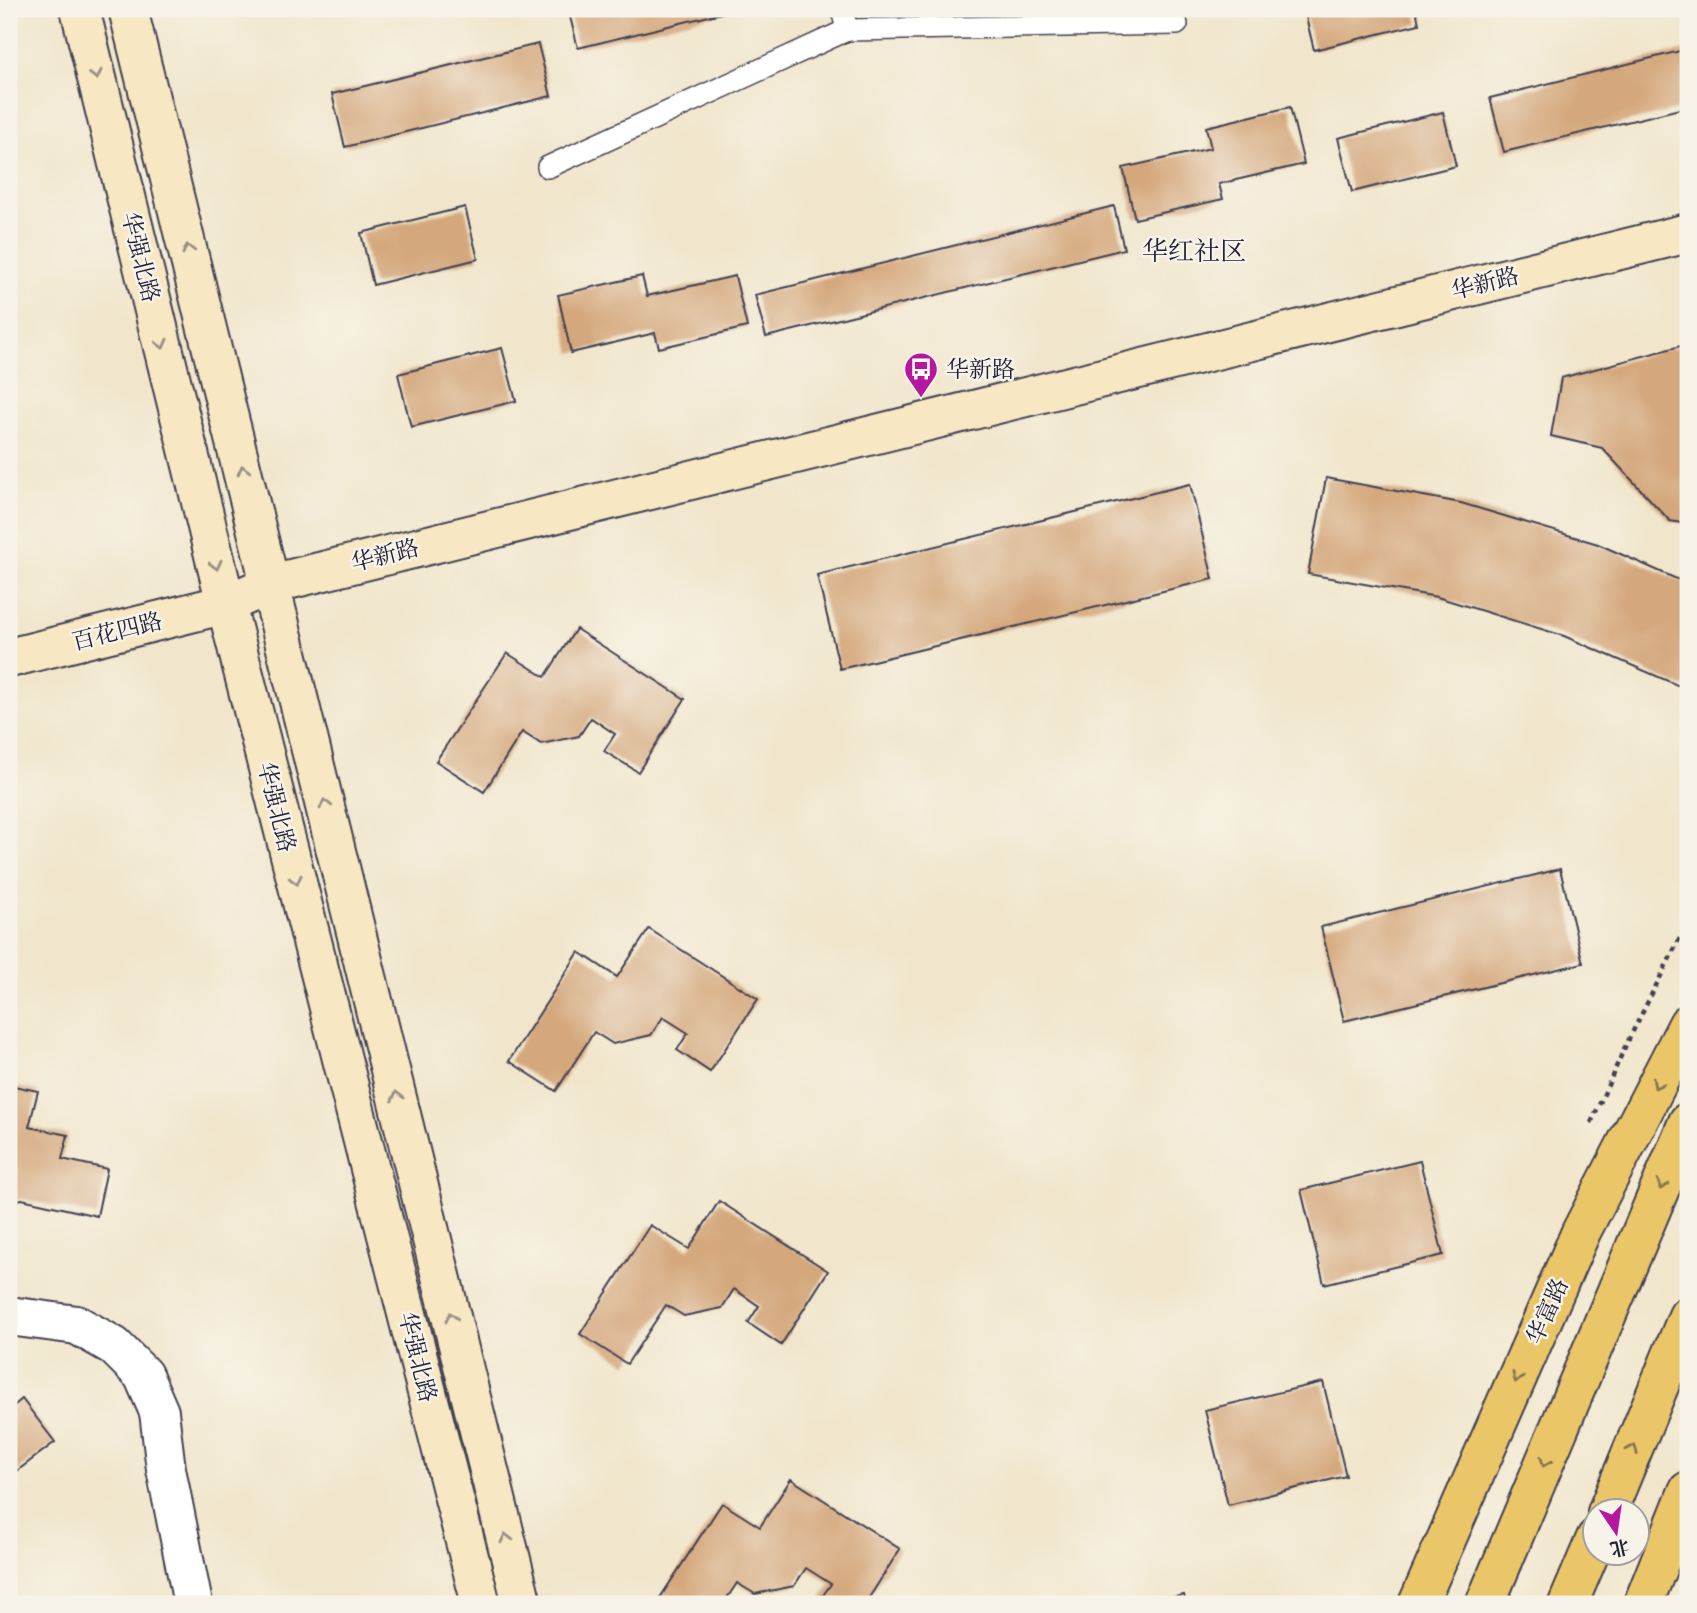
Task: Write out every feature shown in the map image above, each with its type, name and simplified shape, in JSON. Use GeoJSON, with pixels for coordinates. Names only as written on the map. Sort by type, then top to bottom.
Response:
{"type":"FeatureCollection","features":[{"type":"Feature","properties":{"kind":"main road","name":"华强北路"},"geometry":{"type":"LineString","coordinates":[[80,9],[226,604],[481,1604]]}},
{"type":"Feature","properties":{"kind":"main road","name":"华强北路"},"geometry":{"type":"LineString","coordinates":[[128,9],[522,1604]]}},
{"type":"Feature","properties":{"kind":"main road","name":"华新路"},"geometry":{"type":"LineString","coordinates":[[226,604],[271,583],[1688,233]]}},
{"type":"Feature","properties":{"kind":"main road","name":"百花四路"},"geometry":{"type":"LineString","coordinates":[[9,658],[226,604]]}},
{"type":"Feature","properties":{"kind":"main road","name":"华富路"},"geometry":{"type":"LineString","coordinates":[[1418,1604],[1581,1232],[1688,1024]]}},
{"type":"Feature","properties":{"kind":"main road"},"geometry":{"type":"LineString","coordinates":[[1485,1604],[1688,1122]]}},
{"type":"Feature","properties":{"kind":"main road"},"geometry":{"type":"LineString","coordinates":[[1612,1498],[1688,1316]]}},
{"type":"Feature","properties":{"kind":"main road"},"geometry":{"type":"LineString","coordinates":[[1643,1604],[1688,1491]]}},
{"type":"Feature","properties":{"kind":"main road"},"geometry":{"type":"LineString","coordinates":[[1568,1604],[1583,1568]]}},
{"type":"Feature","properties":{"kind":"street"},"geometry":{"type":"LineString","coordinates":[[9,1316],[77,1325],[114,1346],[143,1375],[159,1412],[166,1469],[193,1604]]}},
{"type":"Feature","properties":{"kind":"lane"},"geometry":{"type":"LineString","coordinates":[[842,9],[847,30]]}},
{"type":"Feature","properties":{"kind":"lane"},"geometry":{"type":"LineString","coordinates":[[548,167],[847,30],[1177,24]]}},
{"type":"Feature","properties":{"kind":"building"},"geometry":{"type":"Polygon","coordinates":[[[568,9],[734,9],[734,10],[578,48],[568,9]]]}},
{"type":"Feature","properties":{"kind":"building"},"geometry":{"type":"Polygon","coordinates":[[[1304,9],[1416,9],[1419,24],[1314,50],[1304,9]]]}},
{"type":"Feature","properties":{"kind":"building"},"geometry":{"type":"Polygon","coordinates":[[[538,44],[551,96],[345,147],[332,94],[538,44]]]}},
{"type":"Feature","properties":{"kind":"building"},"geometry":{"type":"Polygon","coordinates":[[[1688,49],[1688,107],[1504,152],[1490,98],[1688,49]]]}},
{"type":"Feature","properties":{"kind":"building"},"geometry":{"type":"Polygon","coordinates":[[[1290,107],[1304,164],[1219,184],[1223,199],[1135,219],[1123,168],[1211,148],[1206,127],[1290,107]]]}},
{"type":"Feature","properties":{"kind":"building"},"geometry":{"type":"Polygon","coordinates":[[[1443,112],[1456,166],[1352,192],[1338,138],[1443,112]]]}},
{"type":"Feature","properties":{"kind":"building"},"geometry":{"type":"Polygon","coordinates":[[[1114,206],[1124,249],[766,337],[755,295],[1114,206]]]}},
{"type":"Feature","properties":{"kind":"building"},"geometry":{"type":"Polygon","coordinates":[[[465,207],[478,259],[373,285],[361,233],[465,207]]]}},
{"type":"Feature","properties":{"kind":"building"},"geometry":{"type":"Polygon","coordinates":[[[642,276],[647,296],[735,276],[747,327],[659,348],[655,333],[571,353],[558,295],[642,276]]]}},
{"type":"Feature","properties":{"kind":"building"},"geometry":{"type":"Polygon","coordinates":[[[1688,344],[1688,524],[1670,521],[1602,448],[1551,436],[1561,378],[1688,344]]]}},
{"type":"Feature","properties":{"kind":"building"},"geometry":{"type":"Polygon","coordinates":[[[502,348],[516,401],[411,427],[398,374],[502,348]]]}},
{"type":"Feature","properties":{"kind":"building"},"geometry":{"type":"Polygon","coordinates":[[[1326,478],[1461,503],[1598,544],[1688,584],[1688,679],[1684,688],[1564,636],[1437,597],[1308,574],[1326,478]]]}},
{"type":"Feature","properties":{"kind":"building"},"geometry":{"type":"Polygon","coordinates":[[[1190,484],[1213,579],[840,669],[817,575],[1190,484]]]}},
{"type":"Feature","properties":{"kind":"building"},"geometry":{"type":"Polygon","coordinates":[[[576,629],[685,699],[638,772],[604,751],[615,734],[591,718],[579,736],[541,744],[522,732],[484,792],[436,761],[507,653],[545,677],[576,629]]]}},
{"type":"Feature","properties":{"kind":"building"},"geometry":{"type":"Polygon","coordinates":[[[1560,869],[1583,963],[1344,1021],[1321,927],[1560,869]]]}},
{"type":"Feature","properties":{"kind":"building"},"geometry":{"type":"Polygon","coordinates":[[[649,929],[758,999],[710,1072],[677,1050],[688,1033],[663,1017],[651,1035],[613,1044],[594,1032],[556,1091],[509,1061],[579,952],[617,977],[649,929]]]}},
{"type":"Feature","properties":{"kind":"building"},"geometry":{"type":"Polygon","coordinates":[[[9,1085],[38,1091],[29,1127],[68,1135],[62,1159],[107,1169],[97,1216],[22,1199],[9,1202],[9,1085]]]}},
{"type":"Feature","properties":{"kind":"building"},"geometry":{"type":"Polygon","coordinates":[[[1420,1161],[1443,1255],[1324,1284],[1301,1190],[1420,1161]]]}},
{"type":"Feature","properties":{"kind":"building"},"geometry":{"type":"Polygon","coordinates":[[[719,1201],[828,1271],[781,1345],[748,1323],[759,1306],[734,1289],[722,1308],[684,1316],[666,1305],[627,1364],[580,1334],[650,1225],[689,1249],[719,1201]]]}},
{"type":"Feature","properties":{"kind":"building"},"geometry":{"type":"Polygon","coordinates":[[[1323,1382],[1346,1476],[1228,1505],[1205,1410],[1323,1382]]]}},
{"type":"Feature","properties":{"kind":"building"},"geometry":{"type":"Polygon","coordinates":[[[22,1399],[55,1442],[9,1477],[9,1410],[22,1399]]]}},
{"type":"Feature","properties":{"kind":"building"},"geometry":{"type":"Polygon","coordinates":[[[791,1479],[900,1549],[865,1604],[824,1604],[819,1601],[831,1584],[806,1568],[794,1586],[755,1594],[737,1583],[723,1604],[656,1604],[722,1503],[760,1527],[791,1479]]]}},
{"type":"Feature","properties":{"kind":"building"},"geometry":{"type":"Polygon","coordinates":[[[1184,1595],[1186,1604],[1149,1604],[1149,1603],[1184,1595]]]}},
{"type":"Feature","properties":{"kind":"place","name":"华新路"},"geometry":{"type":"Point","coordinates":[921,399]}},
{"type":"Feature","properties":{"kind":"district","name":"华红社区"},"geometry":{"type":"Point","coordinates":[1194,251]}}]}
